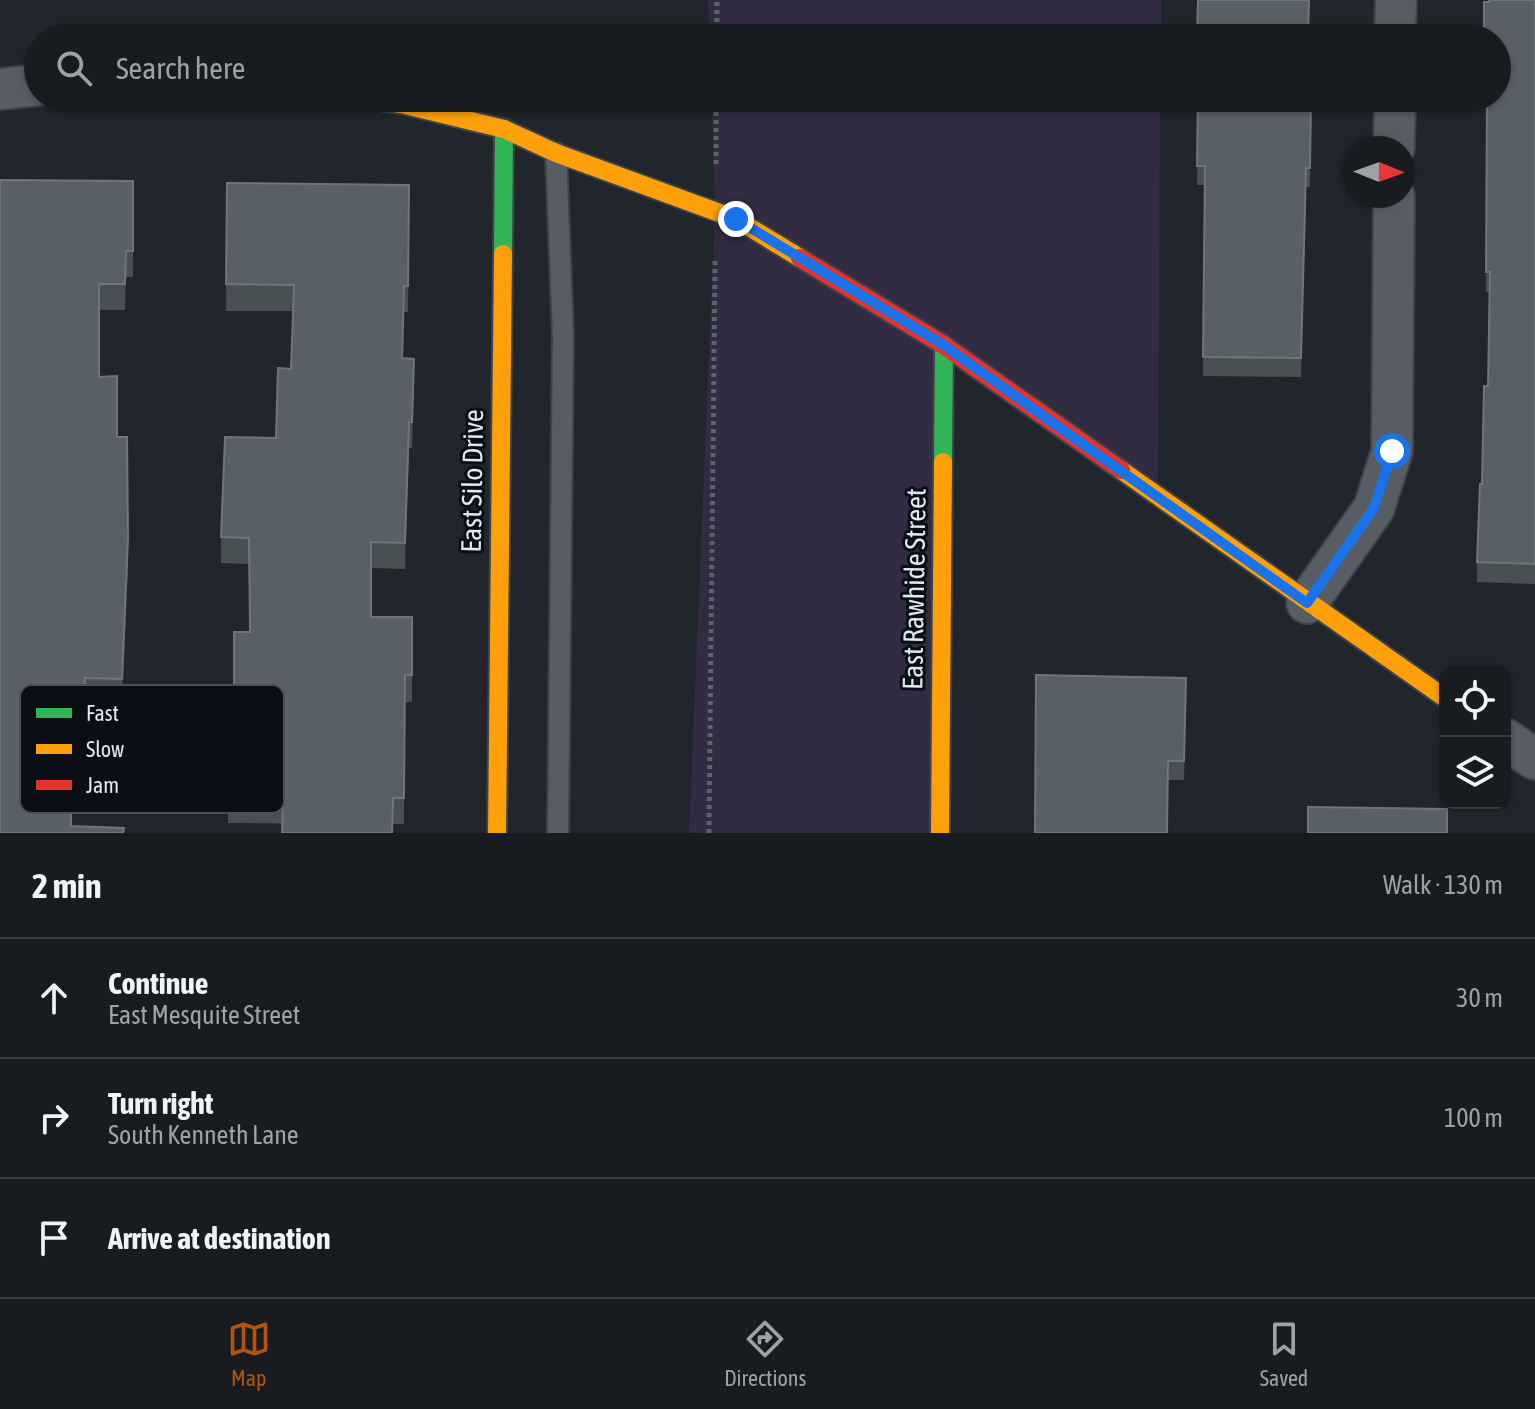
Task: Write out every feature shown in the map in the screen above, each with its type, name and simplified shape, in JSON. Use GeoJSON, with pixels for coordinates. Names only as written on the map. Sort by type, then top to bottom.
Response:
{"type":"FeatureCollection","features":[{"type":"Feature","properties":{"kind":"street"},"geometry":{"type":"LineString","coordinates":[[1395,24],[1396,0]]}},
{"type":"Feature","properties":{"kind":"street"},"geometry":{"type":"LineString","coordinates":[[0,89],[24,86]]}},
{"type":"Feature","properties":{"kind":"street"},"geometry":{"type":"LineString","coordinates":[[434,112],[504,129],[556,153],[736,219],[944,345],[1439,694]]}},
{"type":"Feature","properties":{"kind":"street"},"geometry":{"type":"LineString","coordinates":[[1394,136],[1395,112]]}},
{"type":"Feature","properties":{"kind":"street","name":"East Silo Drive"},"geometry":{"type":"LineString","coordinates":[[497,833],[504,129]]}},
{"type":"Feature","properties":{"kind":"street"},"geometry":{"type":"LineString","coordinates":[[1307,603],[1374,508],[1392,451],[1394,208]]}},
{"type":"Feature","properties":{"kind":"street","name":"East Rawhide Street"},"geometry":{"type":"LineString","coordinates":[[940,833],[944,345]]}},
{"type":"Feature","properties":{"kind":"street"},"geometry":{"type":"LineString","coordinates":[[1511,743],[1535,759]]}},
{"type":"Feature","properties":{"kind":"lane"},"geometry":{"type":"LineString","coordinates":[[556,153],[563,336],[558,833]]}},
{"type":"Feature","properties":{"kind":"path"},"geometry":{"type":"LineString","coordinates":[[717,0],[717,24]]}},
{"type":"Feature","properties":{"kind":"path"},"geometry":{"type":"LineString","coordinates":[[709,833],[716,112]]}},
{"type":"Feature","properties":{"kind":"shaded area"},"geometry":{"type":"Polygon","coordinates":[[[708,0],[1161,0],[1161,24],[709,24],[708,0]]]}},
{"type":"Feature","properties":{"kind":"shaded area"},"geometry":{"type":"Polygon","coordinates":[[[712,112],[1160,112],[1158,497],[943,345],[938,833],[689,833],[715,212],[712,112]]]}},
{"type":"Feature","properties":{"kind":"building"},"geometry":{"type":"Polygon","coordinates":[[[1198,0],[1309,0],[1308,24],[1197,24],[1198,0]]]}},
{"type":"Feature","properties":{"kind":"building"},"geometry":{"type":"Polygon","coordinates":[[[1535,0],[1535,564],[1477,562],[1484,386],[1488,386],[1490,272],[1486,272],[1487,112],[1511,112],[1511,24],[1484,24],[1484,2],[1535,0]]]}},
{"type":"Feature","properties":{"kind":"building"},"geometry":{"type":"Polygon","coordinates":[[[1198,112],[1311,112],[1310,168],[1306,168],[1301,358],[1203,357],[1205,166],[1197,166],[1198,112]]]}},
{"type":"Feature","properties":{"kind":"building"},"geometry":{"type":"Polygon","coordinates":[[[0,180],[133,181],[133,251],[126,251],[125,284],[99,284],[99,377],[117,376],[117,437],[127,437],[128,538],[122,679],[85,678],[85,685],[20,685],[20,813],[71,813],[71,826],[124,828],[123,833],[0,833],[0,180]]]}},
{"type":"Feature","properties":{"kind":"building"},"geometry":{"type":"Polygon","coordinates":[[[227,183],[409,185],[408,286],[404,286],[402,358],[414,359],[405,543],[371,542],[371,617],[412,617],[412,675],[405,675],[404,798],[393,798],[392,833],[282,833],[284,685],[234,685],[234,632],[250,632],[249,538],[221,537],[225,437],[276,438],[278,368],[291,369],[294,285],[226,284],[227,183]]]}},
{"type":"Feature","properties":{"kind":"building"},"geometry":{"type":"Polygon","coordinates":[[[1036,675],[1186,678],[1184,761],[1168,761],[1167,833],[1035,833],[1036,675]]]}},
{"type":"Feature","properties":{"kind":"building"},"geometry":{"type":"Polygon","coordinates":[[[1308,807],[1447,809],[1447,833],[1308,833],[1308,807]]]}},
{"type":"Feature","properties":{"kind":"traffic: fast"},"geometry":{"type":"LineString","coordinates":[[503,254],[504,129]]}},
{"type":"Feature","properties":{"kind":"traffic: fast"},"geometry":{"type":"LineString","coordinates":[[943,462],[944,345]]}},
{"type":"Feature","properties":{"kind":"traffic: slow"},"geometry":{"type":"LineString","coordinates":[[434,112],[504,129],[556,153],[736,219],[800,258]]}},
{"type":"Feature","properties":{"kind":"traffic: slow"},"geometry":{"type":"LineString","coordinates":[[497,833],[503,254]]}},
{"type":"Feature","properties":{"kind":"traffic: slow"},"geometry":{"type":"LineString","coordinates":[[940,833],[943,462]]}},
{"type":"Feature","properties":{"kind":"traffic: slow"},"geometry":{"type":"LineString","coordinates":[[1121,470],[1439,694]]}},
{"type":"Feature","properties":{"kind":"traffic: jam"},"geometry":{"type":"LineString","coordinates":[[800,258],[942,344],[1121,470]]}},
{"type":"Feature","properties":{"kind":"route"},"geometry":{"type":"LineString","coordinates":[[736,219],[942,344],[1307,603],[1374,508],[1392,451]]}}]}
